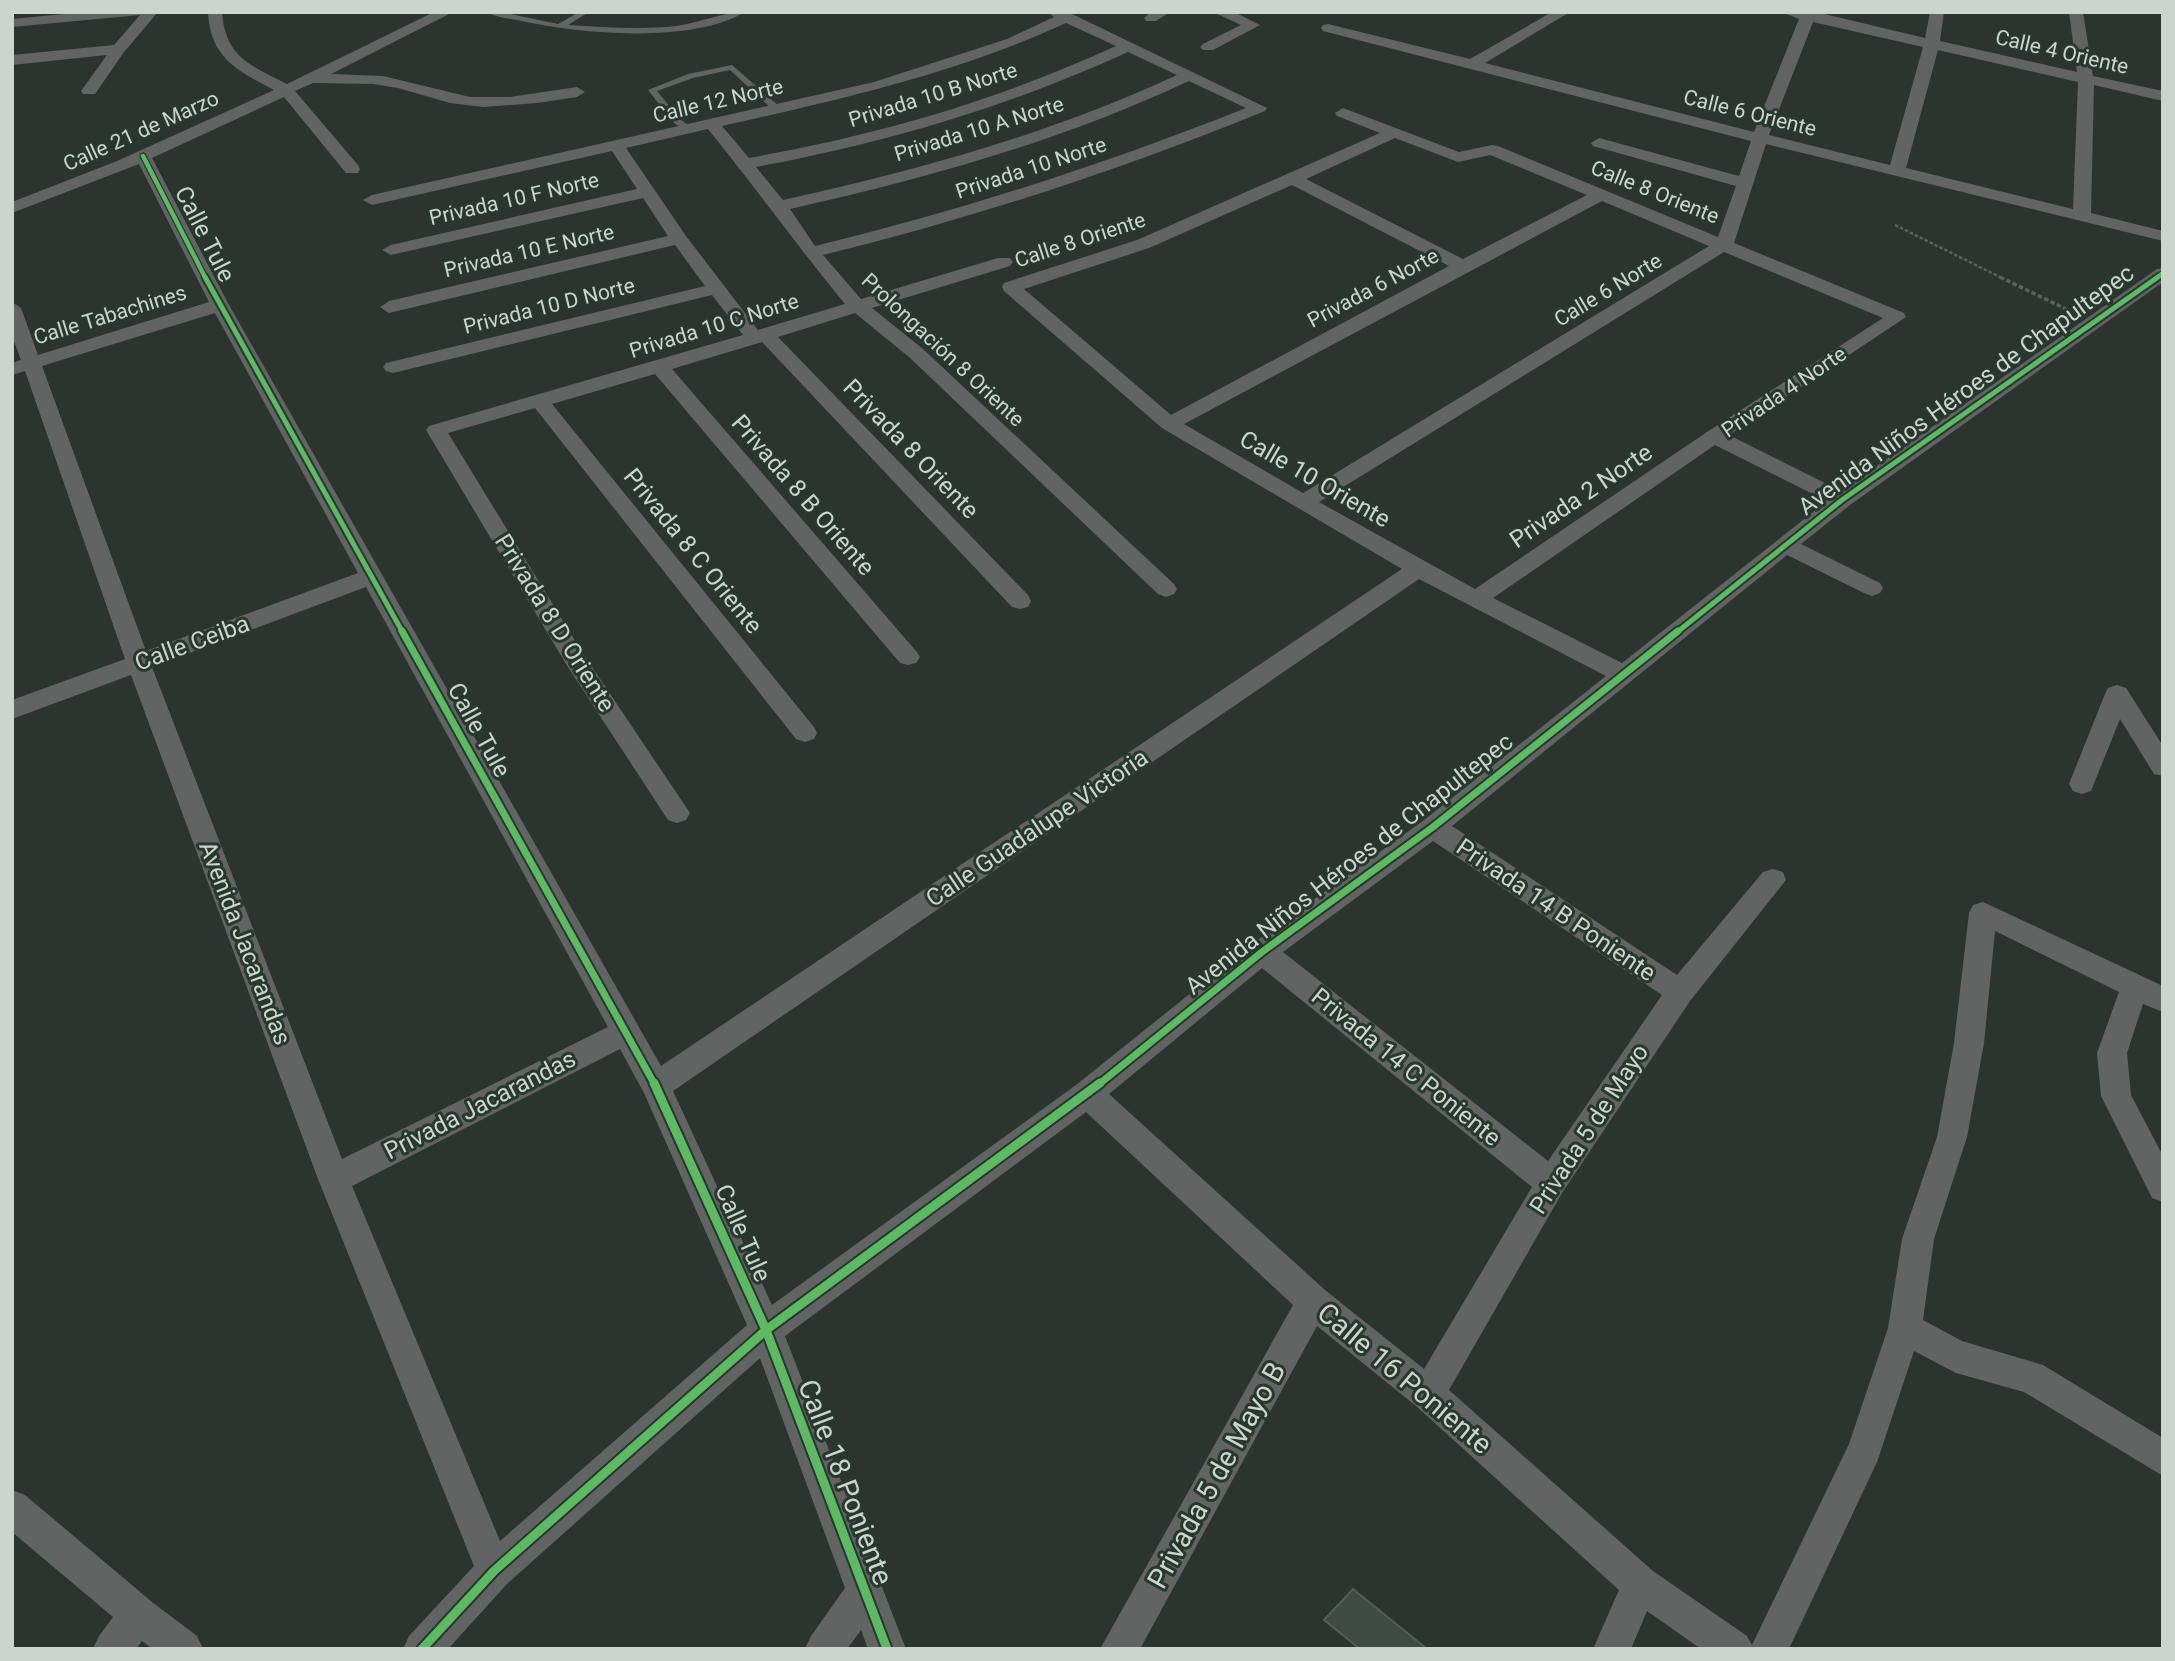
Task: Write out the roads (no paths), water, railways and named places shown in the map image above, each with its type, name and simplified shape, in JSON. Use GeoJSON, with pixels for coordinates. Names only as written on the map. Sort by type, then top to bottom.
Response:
{"type":"FeatureCollection","features":[{"type":"Feature","properties":{"kind":"street"},"geometry":{"type":"LineString","coordinates":[[12,23],[88,14],[136,12]]}},
{"type":"Feature","properties":{"kind":"street"},"geometry":{"type":"LineString","coordinates":[[89,91],[119,49],[151,12]]}},
{"type":"Feature","properties":{"kind":"street"},"geometry":{"type":"LineString","coordinates":[[215,12],[216,30],[226,50],[240,66],[285,89],[352,169]]}},
{"type":"Feature","properties":{"kind":"street","name":"Calle 21 de Marzo"},"geometry":{"type":"LineString","coordinates":[[12,208],[143,156],[446,12]]}},
{"type":"Feature","properties":{"kind":"street"},"geometry":{"type":"LineString","coordinates":[[1208,47],[1253,25],[1220,12]]}},
{"type":"Feature","properties":{"kind":"street"},"geometry":{"type":"LineString","coordinates":[[1473,64],[1563,12]]}},
{"type":"Feature","properties":{"kind":"street","name":"Calle 4 Oriente"},"geometry":{"type":"LineString","coordinates":[[1788,12],[2163,96]]}},
{"type":"Feature","properties":{"kind":"street"},"geometry":{"type":"LineString","coordinates":[[1897,169],[1937,12]]}},
{"type":"Feature","properties":{"kind":"street"},"geometry":{"type":"LineString","coordinates":[[2073,13],[2087,79],[2082,215]]}},
{"type":"Feature","properties":{"kind":"street"},"geometry":{"type":"LineString","coordinates":[[1061,15],[1187,76]]}},
{"type":"Feature","properties":{"kind":"street","name":"Calle 12 Norte"},"geometry":{"type":"LineString","coordinates":[[372,200],[878,86],[1012,42],[1061,15]]}},
{"type":"Feature","properties":{"kind":"street"},"geometry":{"type":"LineString","coordinates":[[1725,244],[1760,138],[1809,15]]}},
{"type":"Feature","properties":{"kind":"street","name":"Calle 6 Oriente"},"geometry":{"type":"LineString","coordinates":[[1328,28],[1760,138],[1897,169],[2163,236]]}},
{"type":"Feature","properties":{"kind":"street","name":"Privada 10 B Norte"},"geometry":{"type":"LineString","coordinates":[[746,164],[886,135],[966,111],[1086,66],[1126,47]]}},
{"type":"Feature","properties":{"kind":"street"},"geometry":{"type":"LineString","coordinates":[[12,60],[119,49]]}},
{"type":"Feature","properties":{"kind":"street","name":"Privada 10 Norte"},"geometry":{"type":"LineString","coordinates":[[811,252],[943,220],[1047,188],[1168,145],[1259,108],[1187,76]]}},
{"type":"Feature","properties":{"kind":"street","name":"Privada 10 A Norte"},"geometry":{"type":"LineString","coordinates":[[779,206],[970,159],[1110,111],[1187,76]]}},
{"type":"Feature","properties":{"kind":"street"},"geometry":{"type":"LineString","coordinates":[[308,79],[376,79],[396,82],[432,96],[470,102],[520,100],[577,92]]}},
{"type":"Feature","properties":{"kind":"street","name":"Calle 8 Oriente"},"geometry":{"type":"LineString","coordinates":[[1343,113],[1458,157],[1492,150],[1898,317]]}},
{"type":"Feature","properties":{"kind":"street","name":"Prolongación 8 Oriente"},"geometry":{"type":"LineString","coordinates":[[712,124],[779,206],[811,252],[856,305],[916,353],[1166,589]]}},
{"type":"Feature","properties":{"kind":"street","name":"Calle 8 Oriente"},"geometry":{"type":"LineString","coordinates":[[1010,287],[1143,244],[1393,133]]}},
{"type":"Feature","properties":{"kind":"street"},"geometry":{"type":"LineString","coordinates":[[1600,143],[1745,183]]}},
{"type":"Feature","properties":{"kind":"street"},"geometry":{"type":"LineString","coordinates":[[616,145],[715,289],[760,336]]}},
{"type":"Feature","properties":{"kind":"street","name":"Calle Tule"},"geometry":{"type":"LineString","coordinates":[[143,156],[220,306],[656,1086],[766,1330]]}},
{"type":"Feature","properties":{"kind":"street"},"geometry":{"type":"LineString","coordinates":[[1291,178],[1463,266]]}},
{"type":"Feature","properties":{"kind":"street","name":"Privada 10 F Norte"},"geometry":{"type":"LineString","coordinates":[[391,250],[647,192]]}},
{"type":"Feature","properties":{"kind":"street","name":"Privada 6 Norte"},"geometry":{"type":"LineString","coordinates":[[1169,424],[1601,195]]}},
{"type":"Feature","properties":{"kind":"street","name":"Privada 10 E Norte"},"geometry":{"type":"LineString","coordinates":[[389,307],[679,239]]}},
{"type":"Feature","properties":{"kind":"street","name":"Calle 6 Norte"},"geometry":{"type":"LineString","coordinates":[[1303,502],[1725,244]]}},
{"type":"Feature","properties":{"kind":"street","name":"Privada 10 C Norte"},"geometry":{"type":"LineString","coordinates":[[436,430],[659,367],[1004,262]]}},
{"type":"Feature","properties":{"kind":"street","name":"Avenida Niños Héroes de Chapultepec"},"geometry":{"type":"LineString","coordinates":[[422,1649],[494,1571],[766,1330],[1087,1094],[1262,952],[1433,827],[1842,500],[2163,273]]}},
{"type":"Feature","properties":{"kind":"street","name":"Calle 10 Oriente"},"geometry":{"type":"LineString","coordinates":[[1010,287],[1169,424],[1419,569],[1622,674]]}},
{"type":"Feature","properties":{"kind":"street","name":"Privada 10 D Norte"},"geometry":{"type":"LineString","coordinates":[[393,367],[715,289]]}},
{"type":"Feature","properties":{"kind":"street","name":"Calle Tabachines"},"geometry":{"type":"LineString","coordinates":[[22,366],[220,306]]}},
{"type":"Feature","properties":{"kind":"street","name":"Avenida Jacarandas"},"geometry":{"type":"LineString","coordinates":[[12,308],[22,366],[334,1179],[494,1571]]}},
{"type":"Feature","properties":{"kind":"street","name":"Privada 4 Norte"},"geometry":{"type":"LineString","coordinates":[[1714,436],[1898,317]]}},
{"type":"Feature","properties":{"kind":"street","name":"Privada 8 Oriente"},"geometry":{"type":"LineString","coordinates":[[760,336],[1020,601]]}},
{"type":"Feature","properties":{"kind":"street","name":"Privada 8 B Oriente"},"geometry":{"type":"LineString","coordinates":[[659,367],[908,657]]}},
{"type":"Feature","properties":{"kind":"street","name":"Privada 8 C Oriente"},"geometry":{"type":"LineString","coordinates":[[540,401],[805,733]]}},
{"type":"Feature","properties":{"kind":"street","name":"Privada 8 D Oriente"},"geometry":{"type":"LineString","coordinates":[[436,430],[574,658],[677,813]]}},
{"type":"Feature","properties":{"kind":"street","name":"Privada 4 Norte"},"geometry":{"type":"LineString","coordinates":[[1714,436],[1842,500]]}},
{"type":"Feature","properties":{"kind":"street","name":"Privada 2 Norte"},"geometry":{"type":"LineString","coordinates":[[1477,598],[1714,436]]}},
{"type":"Feature","properties":{"kind":"street"},"geometry":{"type":"LineString","coordinates":[[1785,545],[1872,588]]}},
{"type":"Feature","properties":{"kind":"street","name":"Calle Guadalupe Victoria"},"geometry":{"type":"LineString","coordinates":[[656,1086],[1419,569]]}},
{"type":"Feature","properties":{"kind":"street","name":"Calle Ceiba"},"geometry":{"type":"LineString","coordinates":[[12,710],[371,577]]}},
{"type":"Feature","properties":{"kind":"street"},"geometry":{"type":"LineString","coordinates":[[2082,783],[2117,694],[2163,767]]}},
{"type":"Feature","properties":{"kind":"street","name":"Privada 14 B Poniente"},"geometry":{"type":"LineString","coordinates":[[1433,827],[1680,992]]}},
{"type":"Feature","properties":{"kind":"street","name":"Privada 5 de Mayo"},"geometry":{"type":"LineString","coordinates":[[1427,1394],[1551,1182],[1680,992],[1773,880]]}},
{"type":"Feature","properties":{"kind":"street"},"geometry":{"type":"LineString","coordinates":[[1769,1649],[1864,1450],[1905,1328],[1918,1239],[1952,1137],[1969,1043],[1983,913],[2163,1000]]}},
{"type":"Feature","properties":{"kind":"street","name":"Privada 14 C Poniente"},"geometry":{"type":"LineString","coordinates":[[1262,952],[1551,1182]]}},
{"type":"Feature","properties":{"kind":"street"},"geometry":{"type":"LineString","coordinates":[[2135,986],[2112,1053],[2116,1096],[2163,1188]]}},
{"type":"Feature","properties":{"kind":"street","name":"Privada Jacarandas"},"geometry":{"type":"LineString","coordinates":[[334,1179],[626,1032]]}},
{"type":"Feature","properties":{"kind":"street","name":"Calle 16 Poniente"},"geometry":{"type":"LineString","coordinates":[[1087,1094],[1313,1301],[1427,1394],[1640,1584],[1734,1649]]}},
{"type":"Feature","properties":{"kind":"street","name":"Privada 5 de Mayo B"},"geometry":{"type":"LineString","coordinates":[[1119,1649],[1313,1301]]}},
{"type":"Feature","properties":{"kind":"street"},"geometry":{"type":"LineString","coordinates":[[1905,1328],[1956,1356],[2031,1377],[2163,1458]]}},
{"type":"Feature","properties":{"kind":"street","name":"Calle 18 Poniente"},"geometry":{"type":"LineString","coordinates":[[766,1330],[887,1649]]}},
{"type":"Feature","properties":{"kind":"street"},"geometry":{"type":"LineString","coordinates":[[12,1508],[139,1615],[184,1649]]}},
{"type":"Feature","properties":{"kind":"street"},"geometry":{"type":"LineString","coordinates":[[1612,1649],[1640,1584]]}},
{"type":"Feature","properties":{"kind":"street"},"geometry":{"type":"LineString","coordinates":[[824,1649],[865,1592]]}},
{"type":"Feature","properties":{"kind":"street"},"geometry":{"type":"LineString","coordinates":[[112,1649],[139,1615]]}},
{"type":"Feature","properties":{"kind":"lane"},"geometry":{"type":"LineString","coordinates":[[489,12],[559,27],[619,30],[668,29],[717,20],[741,12]]}},
{"type":"Feature","properties":{"kind":"lane"},"geometry":{"type":"LineString","coordinates":[[559,27],[585,12]]}},
{"type":"Feature","properties":{"kind":"lane"},"geometry":{"type":"LineString","coordinates":[[688,129],[677,121],[652,90],[691,76],[732,67],[777,109]]}}]}
